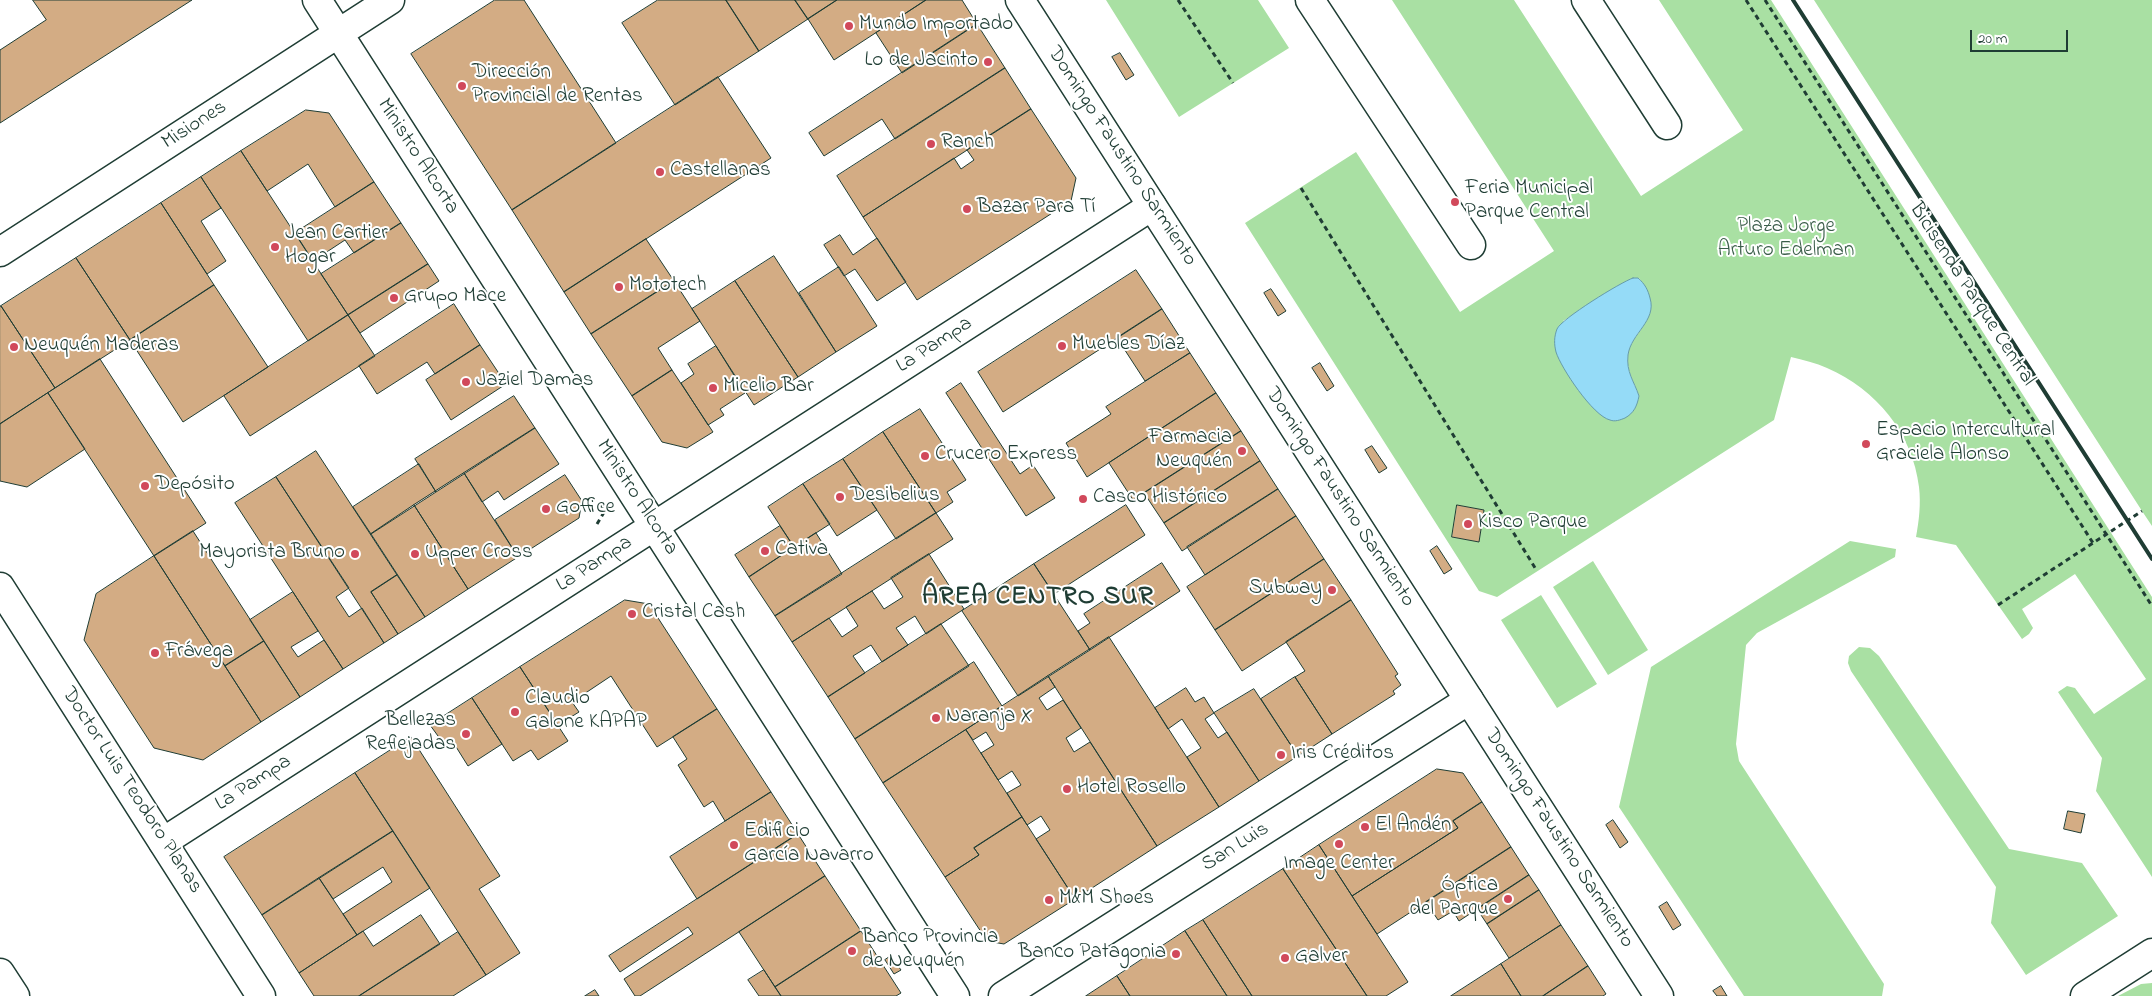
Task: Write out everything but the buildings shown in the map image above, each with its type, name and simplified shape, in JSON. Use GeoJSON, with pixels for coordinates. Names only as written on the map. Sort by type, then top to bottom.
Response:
{"type":"FeatureCollection","features":[{"type":"Feature","properties":{"kind":"main road","name":"Ministro Alcorta"},"geometry":{"type":"LineString","coordinates":[[317,0],[955,996]]}},
{"type":"Feature","properties":{"kind":"main road","name":"Misiones"},"geometry":{"type":"LineString","coordinates":[[0,252],[390,0]]}},
{"type":"Feature","properties":{"kind":"main road","name":"Domingo Faustino Sarmiento"},"geometry":{"type":"LineString","coordinates":[[1020,0],[1660,996]]}},
{"type":"Feature","properties":{"kind":"main road"},"geometry":{"type":"LineString","coordinates":[[1310,0],[1471,245]]}},
{"type":"Feature","properties":{"kind":"main road"},"geometry":{"type":"LineString","coordinates":[[1586,0],[1667,125]]}},
{"type":"Feature","properties":{"kind":"main road","name":"La Pampa"},"geometry":{"type":"LineString","coordinates":[[163,842],[1152,206]]}},
{"type":"Feature","properties":{"kind":"main road","name":"Doctor Luis Teodoro Planas"},"geometry":{"type":"LineString","coordinates":[[0,587],[261,996]]}},
{"type":"Feature","properties":{"kind":"main road","name":"San Luis"},"geometry":{"type":"LineString","coordinates":[[1003,996],[1469,700]]}},
{"type":"Feature","properties":{"kind":"main road"},"geometry":{"type":"LineString","coordinates":[[2085,996],[2152,953]]}},
{"type":"Feature","properties":{"kind":"main road"},"geometry":{"type":"LineString","coordinates":[[0,973],[14,996]]}},
{"type":"Feature","properties":{"kind":"path"},"geometry":{"type":"LineString","coordinates":[[1178,0],[1233,83]]}},
{"type":"Feature","properties":{"kind":"path"},"geometry":{"type":"LineString","coordinates":[[1746,0],[2093,543]]}},
{"type":"Feature","properties":{"kind":"path","name":"Bicisenda Parque Central"},"geometry":{"type":"LineString","coordinates":[[1765,0],[2152,606]]}},
{"type":"Feature","properties":{"kind":"path"},"geometry":{"type":"LineString","coordinates":[[1301,188],[1537,571]]}},
{"type":"Feature","properties":{"kind":"path"},"geometry":{"type":"LineString","coordinates":[[596,528],[603,514],[602,500]]}},
{"type":"Feature","properties":{"kind":"path"},"geometry":{"type":"LineString","coordinates":[[1998,605],[2142,511]]}},
{"type":"Feature","properties":{"kind":"green space"},"geometry":{"type":"Polygon","coordinates":[[[1106,0],[1258,0],[1289,48],[1179,117],[1106,0]]]}},
{"type":"Feature","properties":{"kind":"green space","name":"Plaza Jorge Arturo Edelman"},"geometry":{"type":"Polygon","coordinates":[[[1392,0],[1514,0],[1641,196],[1743,130],[1659,0],[1771,0],[2152,597],[2152,877],[2096,791],[2102,758],[2058,692],[2067,686],[2075,688],[2094,714],[2146,679],[2075,574],[2022,609],[2033,628],[2022,639],[1956,545],[1916,537],[1920,493],[1909,449],[1889,416],[1861,388],[1827,368],[1791,357],[1774,420],[1497,597],[1479,591],[1245,223],[1356,152],[1460,312],[1554,251],[1392,0]],[[1633,278],[1563,321],[1634,410],[1639,396],[1629,371],[1628,355],[1631,344],[1649,315],[1650,302],[1649,296],[1639,278],[1633,278]],[[1457,505],[1452,537],[1479,542],[1484,510],[1457,505]]]}},
{"type":"Feature","properties":{"kind":"green space"},"geometry":{"type":"Polygon","coordinates":[[[1814,0],[2152,0],[2152,526],[2142,511],[1814,0]]]}},
{"type":"Feature","properties":{"kind":"green space"},"geometry":{"type":"Polygon","coordinates":[[[1850,541],[1896,549],[1895,557],[1757,633],[1746,645],[1736,744],[1739,761],[1884,984],[1882,996],[1744,996],[1619,807],[1651,667],[1850,541]]]}},
{"type":"Feature","properties":{"kind":"green space"},"geometry":{"type":"Polygon","coordinates":[[[1593,561],[1648,650],[1608,675],[1553,587],[1593,561]]]}},
{"type":"Feature","properties":{"kind":"green space"},"geometry":{"type":"Polygon","coordinates":[[[1541,595],[1597,684],[1557,708],[1501,620],[1541,595]]]}},
{"type":"Feature","properties":{"kind":"green space"},"geometry":{"type":"Polygon","coordinates":[[[1859,647],[1870,648],[1879,656],[2009,849],[2082,863],[2118,916],[2026,975],[1991,923],[1996,887],[1851,671],[1848,663],[1849,656],[1859,647]]]}},
{"type":"Feature","properties":{"kind":"green space"},"geometry":{"type":"Polygon","coordinates":[[[2152,983],[2152,996],[2118,996],[2141,984],[2152,983]]]}},
{"type":"Feature","properties":{"kind":"water"},"geometry":{"type":"Polygon","coordinates":[[[1633,278],[1638,278],[1644,285],[1649,295],[1651,306],[1650,314],[1630,347],[1628,355],[1629,371],[1639,396],[1631,414],[1625,418],[1612,421],[1603,417],[1595,410],[1578,390],[1559,359],[1556,352],[1555,338],[1557,329],[1569,317],[1605,293],[1633,278]]]}},
{"type":"Feature","properties":{"kind":"railway"},"geometry":{"type":"LineString","coordinates":[[1793,0],[2152,559]]}},
{"type":"Feature","properties":{"kind":"place","name":"Mundo Importado"},"geometry":{"type":"Point","coordinates":[849,26]}},
{"type":"Feature","properties":{"kind":"place","name":"Lo de Jacinto"},"geometry":{"type":"Point","coordinates":[988,62]}},
{"type":"Feature","properties":{"kind":"place","name":"Dirección Provincial de Rentas"},"geometry":{"type":"Point","coordinates":[462,86]}},
{"type":"Feature","properties":{"kind":"place","name":"Ranch"},"geometry":{"type":"Point","coordinates":[931,144]}},
{"type":"Feature","properties":{"kind":"place","name":"Castellanas"},"geometry":{"type":"Point","coordinates":[660,172]}},
{"type":"Feature","properties":{"kind":"place","name":"Feria Municipal Parque Central"},"geometry":{"type":"Point","coordinates":[1455,202]}},
{"type":"Feature","properties":{"kind":"place","name":"Bazar Para Tí"},"geometry":{"type":"Point","coordinates":[967,209]}},
{"type":"Feature","properties":{"kind":"place","name":"Jean Cartier Hogar"},"geometry":{"type":"Point","coordinates":[275,247]}},
{"type":"Feature","properties":{"kind":"place","name":"Mototech"},"geometry":{"type":"Point","coordinates":[619,287]}},
{"type":"Feature","properties":{"kind":"place","name":"Grupo Mace"},"geometry":{"type":"Point","coordinates":[394,298]}},
{"type":"Feature","properties":{"kind":"place","name":"Muebles Díaz"},"geometry":{"type":"Point","coordinates":[1062,346]}},
{"type":"Feature","properties":{"kind":"place","name":"Neuquén Maderas"},"geometry":{"type":"Point","coordinates":[14,347]}},
{"type":"Feature","properties":{"kind":"place","name":"Jaziel Damas"},"geometry":{"type":"Point","coordinates":[466,382]}},
{"type":"Feature","properties":{"kind":"place","name":"Micelio Bar"},"geometry":{"type":"Point","coordinates":[713,388]}},
{"type":"Feature","properties":{"kind":"place","name":"Espacio Intercultural Graciela Alonso"},"geometry":{"type":"Point","coordinates":[1866,444]}},
{"type":"Feature","properties":{"kind":"place","name":"Farmacia Neuquén"},"geometry":{"type":"Point","coordinates":[1242,451]}},
{"type":"Feature","properties":{"kind":"place","name":"Crucero Express"},"geometry":{"type":"Point","coordinates":[925,456]}},
{"type":"Feature","properties":{"kind":"place","name":"Depósito"},"geometry":{"type":"Point","coordinates":[145,486]}},
{"type":"Feature","properties":{"kind":"place","name":"Desibelius"},"geometry":{"type":"Point","coordinates":[840,497]}},
{"type":"Feature","properties":{"kind":"place","name":"Casco Histórico"},"geometry":{"type":"Point","coordinates":[1083,499]}},
{"type":"Feature","properties":{"kind":"place","name":"Goffice"},"geometry":{"type":"Point","coordinates":[546,509]}},
{"type":"Feature","properties":{"kind":"place","name":"Kisco Parque"},"geometry":{"type":"Point","coordinates":[1468,524]}},
{"type":"Feature","properties":{"kind":"place","name":"Cativa"},"geometry":{"type":"Point","coordinates":[765,551]}},
{"type":"Feature","properties":{"kind":"place","name":"Mayorista Bruno"},"geometry":{"type":"Point","coordinates":[355,554]}},
{"type":"Feature","properties":{"kind":"place","name":"Upper Cross"},"geometry":{"type":"Point","coordinates":[415,554]}},
{"type":"Feature","properties":{"kind":"place","name":"Subway"},"geometry":{"type":"Point","coordinates":[1332,590]}},
{"type":"Feature","properties":{"kind":"place","name":"Cristal Cash"},"geometry":{"type":"Point","coordinates":[632,614]}},
{"type":"Feature","properties":{"kind":"place","name":"Frávega"},"geometry":{"type":"Point","coordinates":[155,653]}},
{"type":"Feature","properties":{"kind":"place","name":"Claudio Galone KAPAP"},"geometry":{"type":"Point","coordinates":[515,712]}},
{"type":"Feature","properties":{"kind":"place","name":"Naranja X"},"geometry":{"type":"Point","coordinates":[936,718]}},
{"type":"Feature","properties":{"kind":"place","name":"Bellezas Reflejadas"},"geometry":{"type":"Point","coordinates":[466,734]}},
{"type":"Feature","properties":{"kind":"place","name":"Iris Créditos"},"geometry":{"type":"Point","coordinates":[1281,755]}},
{"type":"Feature","properties":{"kind":"place","name":"Hotel Rosello"},"geometry":{"type":"Point","coordinates":[1067,789]}},
{"type":"Feature","properties":{"kind":"place","name":"El Andén"},"geometry":{"type":"Point","coordinates":[1365,827]}},
{"type":"Feature","properties":{"kind":"place","name":"Image Center"},"geometry":{"type":"Point","coordinates":[1339,844]}},
{"type":"Feature","properties":{"kind":"place","name":"Edificio García Navarro"},"geometry":{"type":"Point","coordinates":[734,845]}},
{"type":"Feature","properties":{"kind":"place","name":"Óptica del Parque"},"geometry":{"type":"Point","coordinates":[1508,899]}},
{"type":"Feature","properties":{"kind":"place","name":"M&M Shoes"},"geometry":{"type":"Point","coordinates":[1049,900]}},
{"type":"Feature","properties":{"kind":"place","name":"Banco Provincia de Neuquén"},"geometry":{"type":"Point","coordinates":[852,951]}},
{"type":"Feature","properties":{"kind":"place","name":"Banco Patagonia"},"geometry":{"type":"Point","coordinates":[1176,954]}},
{"type":"Feature","properties":{"kind":"place","name":"Galver"},"geometry":{"type":"Point","coordinates":[1285,958]}},
{"type":"Feature","properties":{"kind":"district","name":"ÁREA CENTRO SUR"},"geometry":{"type":"Point","coordinates":[1038,599]}}]}
